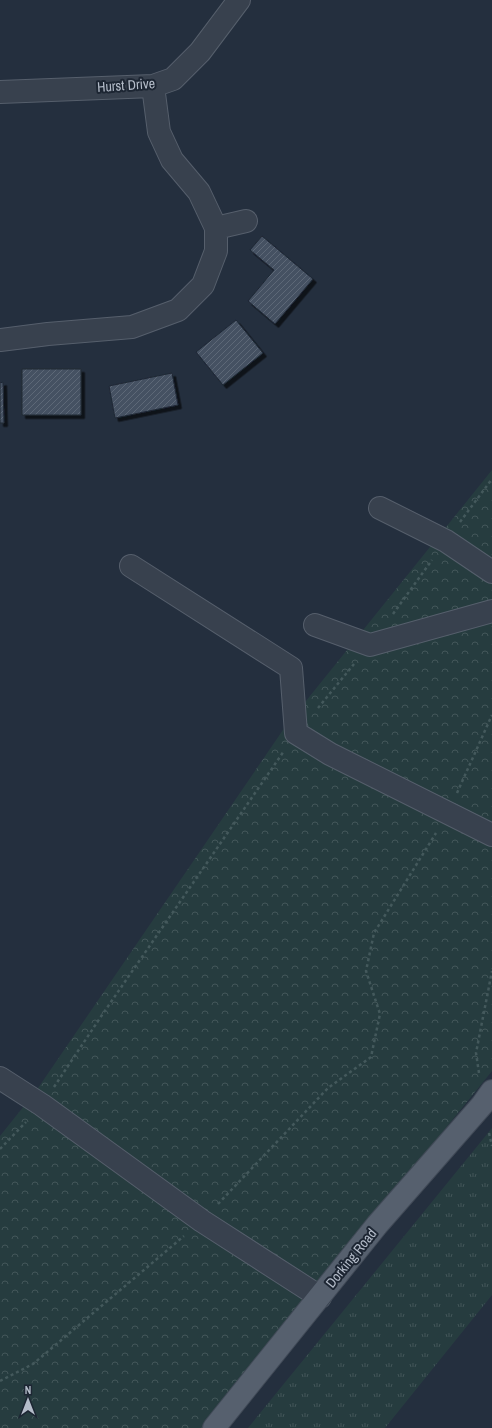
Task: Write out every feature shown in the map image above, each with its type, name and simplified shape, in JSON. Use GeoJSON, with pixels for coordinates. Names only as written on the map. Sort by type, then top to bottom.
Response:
{"type":"FeatureCollection","features":[{"type":"Feature","properties":{"kind":"main road","name":"Dorking Road"},"geometry":{"type":"LineString","coordinates":[[214,1428],[378,1226],[487,1098]]}},
{"type":"Feature","properties":{"kind":"street","name":"Hurst Drive"},"geometry":{"type":"LineString","coordinates":[[0,92],[153,86],[173,79],[200,52],[239,0]]}},
{"type":"Feature","properties":{"kind":"street"},"geometry":{"type":"LineString","coordinates":[[0,340],[48,334],[132,327],[178,310],[203,286],[216,251],[216,228],[199,192],[172,160],[159,132],[153,86]]}},
{"type":"Feature","properties":{"kind":"street"},"geometry":{"type":"LineString","coordinates":[[216,228],[246,221]]}},
{"type":"Feature","properties":{"kind":"street"},"geometry":{"type":"LineString","coordinates":[[380,508],[446,541],[492,572]]}},
{"type":"Feature","properties":{"kind":"street"},"geometry":{"type":"LineString","coordinates":[[131,566],[291,668],[296,733],[330,754],[492,835]]}},
{"type":"Feature","properties":{"kind":"street"},"geometry":{"type":"LineString","coordinates":[[315,625],[370,645],[492,611]]}},
{"type":"Feature","properties":{"kind":"street"},"geometry":{"type":"LineString","coordinates":[[0,1078],[42,1105],[202,1221],[320,1297]]}},
{"type":"Feature","properties":{"kind":"path"},"geometry":{"type":"LineString","coordinates":[[392,615],[492,478]]}},
{"type":"Feature","properties":{"kind":"path"},"geometry":{"type":"LineString","coordinates":[[0,1149],[42,1105],[106,1009],[296,733],[370,645]]}},
{"type":"Feature","properties":{"kind":"path"},"geometry":{"type":"LineString","coordinates":[[0,1381],[33,1364],[202,1221],[328,1088],[371,1057],[380,1014],[366,971],[374,933],[448,813],[492,715]]}},
{"type":"Feature","properties":{"kind":"path"},"geometry":{"type":"LineString","coordinates":[[487,1098],[476,1053],[492,971]]}},
{"type":"Feature","properties":{"kind":"green space"},"geometry":{"type":"Polygon","coordinates":[[[492,470],[492,1071],[203,1428],[0,1428],[0,1136],[36,1091],[285,727],[492,470]]]}},
{"type":"Feature","properties":{"kind":"green space"},"geometry":{"type":"Polygon","coordinates":[[[492,1128],[492,1295],[385,1428],[248,1428],[492,1128]]]}},
{"type":"Feature","properties":{"kind":"building"},"geometry":{"type":"Polygon","coordinates":[[[262,236],[313,279],[275,324],[248,301],[274,270],[250,250],[262,236]]]}},
{"type":"Feature","properties":{"kind":"building"},"geometry":{"type":"Polygon","coordinates":[[[236,320],[263,353],[223,385],[196,352],[236,320]]]}},
{"type":"Feature","properties":{"kind":"building"},"geometry":{"type":"Polygon","coordinates":[[[22,369],[81,369],[81,415],[22,415],[22,369]]]}},
{"type":"Feature","properties":{"kind":"building"},"geometry":{"type":"Polygon","coordinates":[[[172,373],[178,405],[115,418],[109,386],[172,373]]]}},
{"type":"Feature","properties":{"kind":"building"},"geometry":{"type":"Polygon","coordinates":[[[3,382],[4,423],[0,423],[0,383],[3,382]]]}}]}
